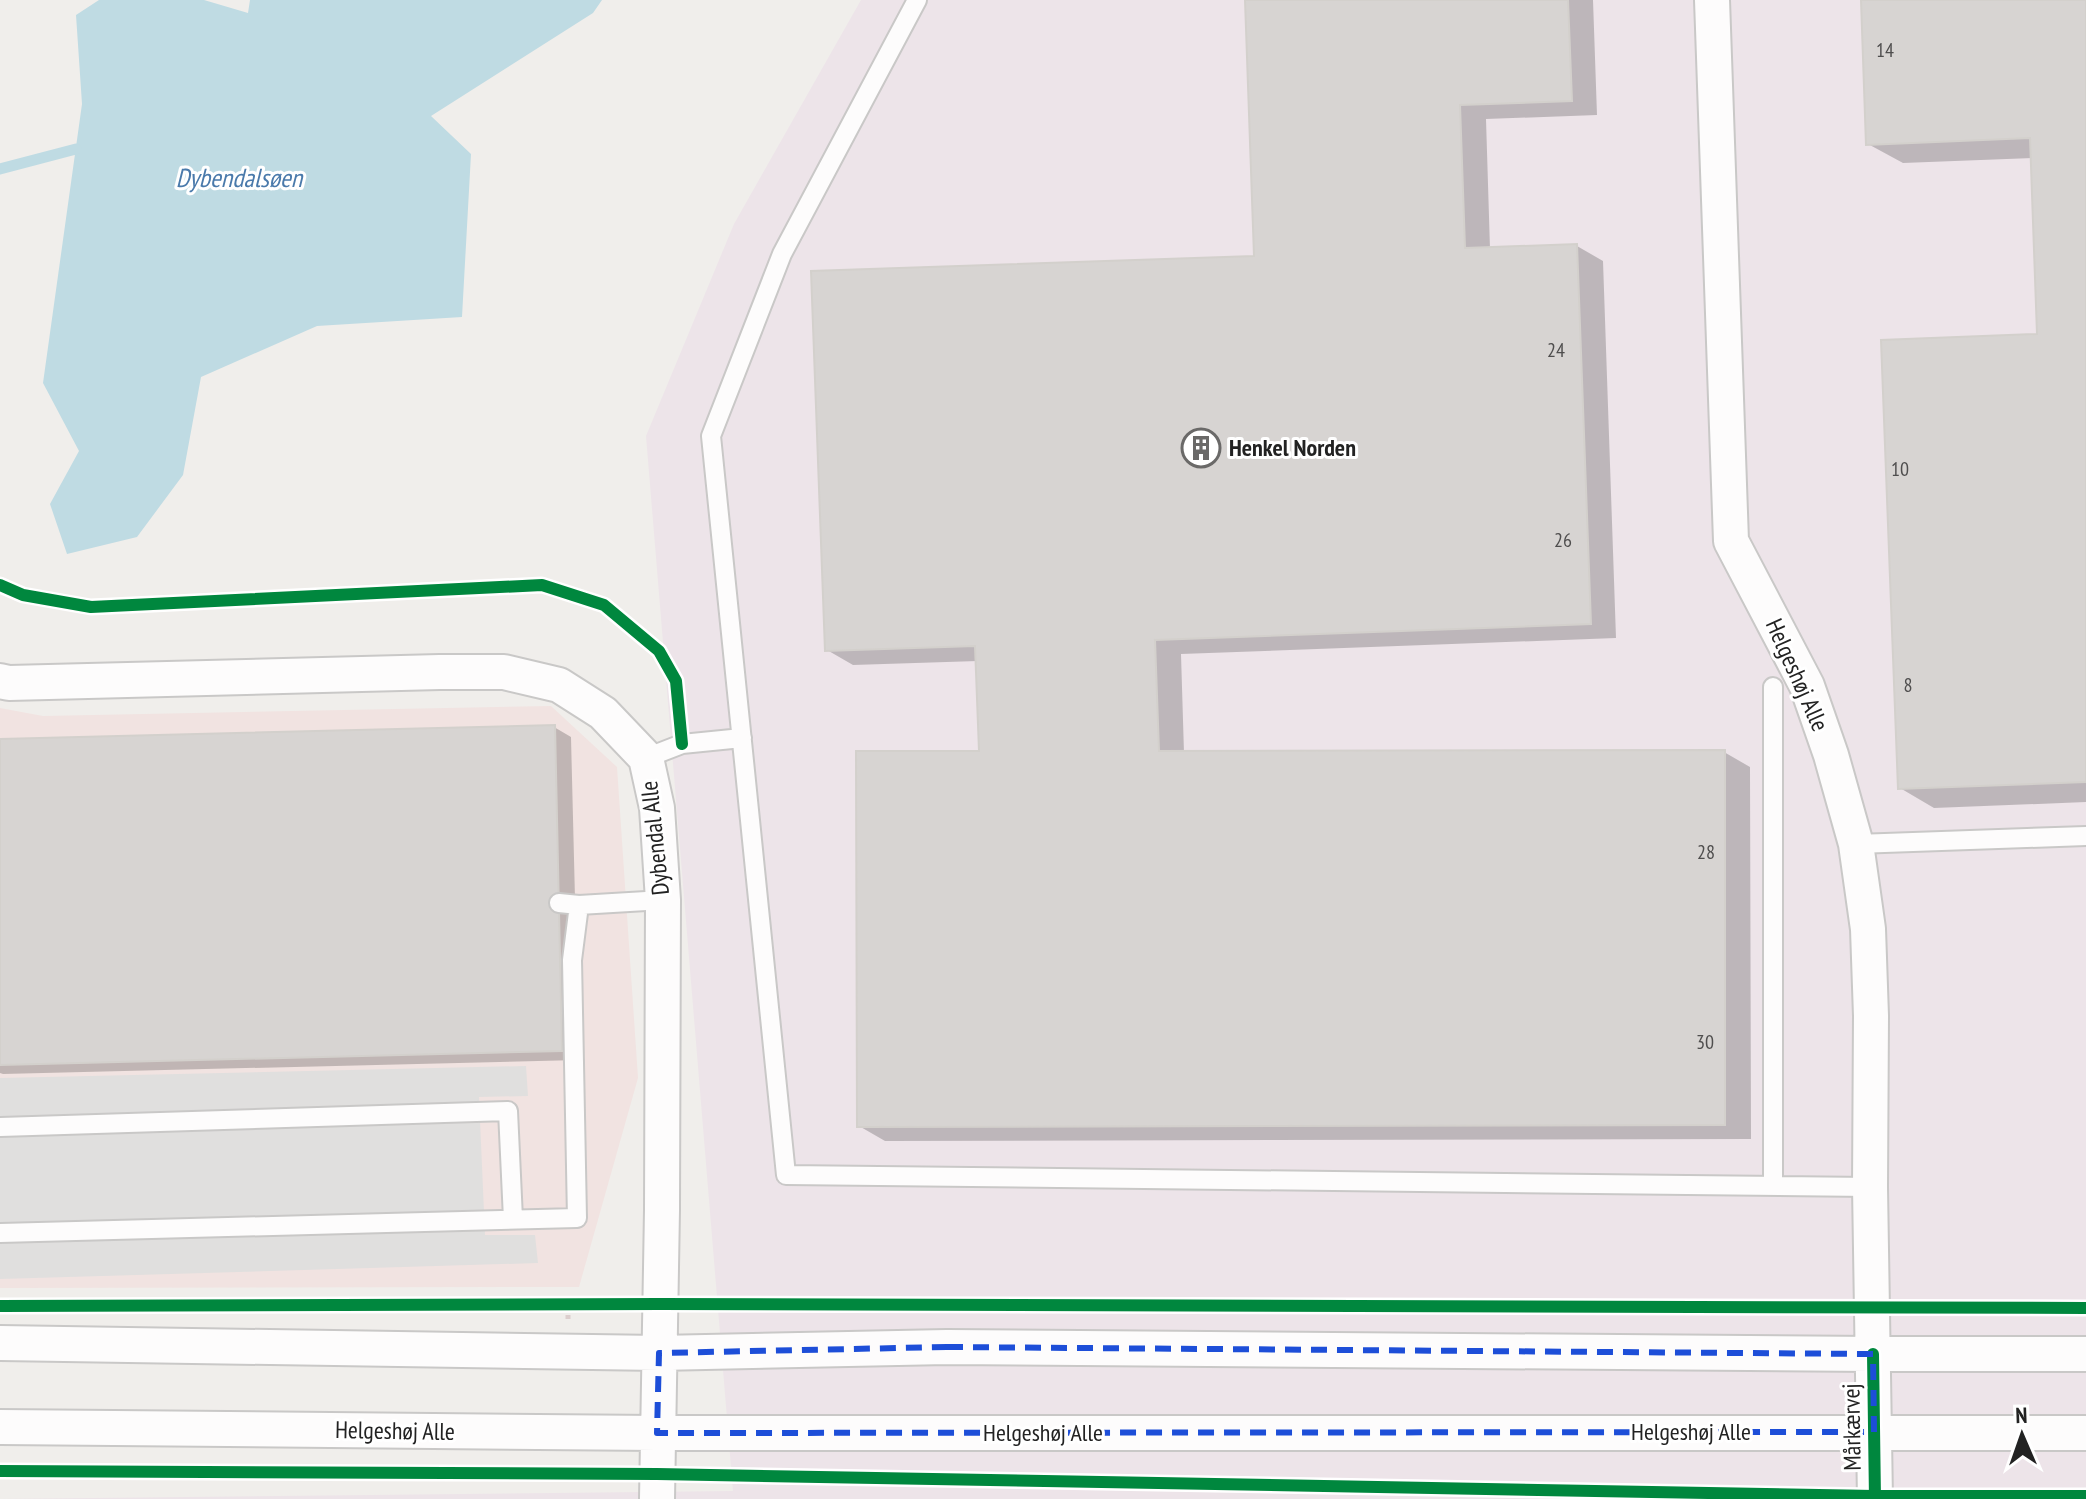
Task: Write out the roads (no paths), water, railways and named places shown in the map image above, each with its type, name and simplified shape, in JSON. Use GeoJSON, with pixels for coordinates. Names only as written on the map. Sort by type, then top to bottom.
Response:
{"type":"FeatureCollection","features":[{"type":"Feature","properties":{"kind":"street","name":"Helgeshøj Alle"},"geometry":{"type":"LineString","coordinates":[[1712,0],[1731,541],[1807,686],[1831,755],[1856,844],[1868,929],[1873,1354]]}},
{"type":"Feature","properties":{"kind":"street","name":"Dybendal Alle"},"geometry":{"type":"LineString","coordinates":[[0,681],[504,672],[559,685],[603,713],[646,758],[657,808],[663,900],[659,1353]]}},
{"type":"Feature","properties":{"kind":"street"},"geometry":{"type":"LineString","coordinates":[[0,1343],[659,1353],[947,1347],[2086,1354]]}},
{"type":"Feature","properties":{"kind":"street"},"geometry":{"type":"LineString","coordinates":[[657,1499],[659,1353]]}},
{"type":"Feature","properties":{"kind":"street","name":"Mårkærvej"},"geometry":{"type":"LineString","coordinates":[[1873,1354],[1875,1499]]}},
{"type":"Feature","properties":{"kind":"street","name":"Helgeshøj Alle"},"geometry":{"type":"LineString","coordinates":[[0,1427],[657,1433],[2086,1433]]}},
{"type":"Feature","properties":{"kind":"lane"},"geometry":{"type":"LineString","coordinates":[[917,0],[782,254],[711,436],[786,1175],[1870,1187]]}},
{"type":"Feature","properties":{"kind":"lane"},"geometry":{"type":"LineString","coordinates":[[1773,687],[1773,1186]]}},
{"type":"Feature","properties":{"kind":"lane"},"geometry":{"type":"LineString","coordinates":[[646,758],[682,744],[742,738]]}},
{"type":"Feature","properties":{"kind":"lane"},"geometry":{"type":"LineString","coordinates":[[1856,844],[2086,836]]}},
{"type":"Feature","properties":{"kind":"lane"},"geometry":{"type":"LineString","coordinates":[[559,903],[579,905],[663,900]]}},
{"type":"Feature","properties":{"kind":"lane"},"geometry":{"type":"LineString","coordinates":[[0,1233],[577,1218],[572,960],[579,905]]}},
{"type":"Feature","properties":{"kind":"lane"},"geometry":{"type":"LineString","coordinates":[[0,1127],[508,1111],[513,1219]]}},
{"type":"Feature","properties":{"kind":"water","name":"Dybendalsøen"},"geometry":{"type":"Polygon","coordinates":[[[99,0],[204,0],[248,13],[250,0],[602,0],[593,13],[431,116],[471,154],[462,317],[317,326],[201,377],[183,475],[137,537],[67,554],[50,504],[79,451],[43,383],[82,104],[76,15],[99,0]]]}},
{"type":"Feature","properties":{"kind":"waterway"},"geometry":{"type":"LineString","coordinates":[[0,169],[76,149]]}},
{"type":"Feature","properties":{"kind":"place","name":"Henkel Norden"},"geometry":{"type":"Point","coordinates":[1201,448]}}]}
